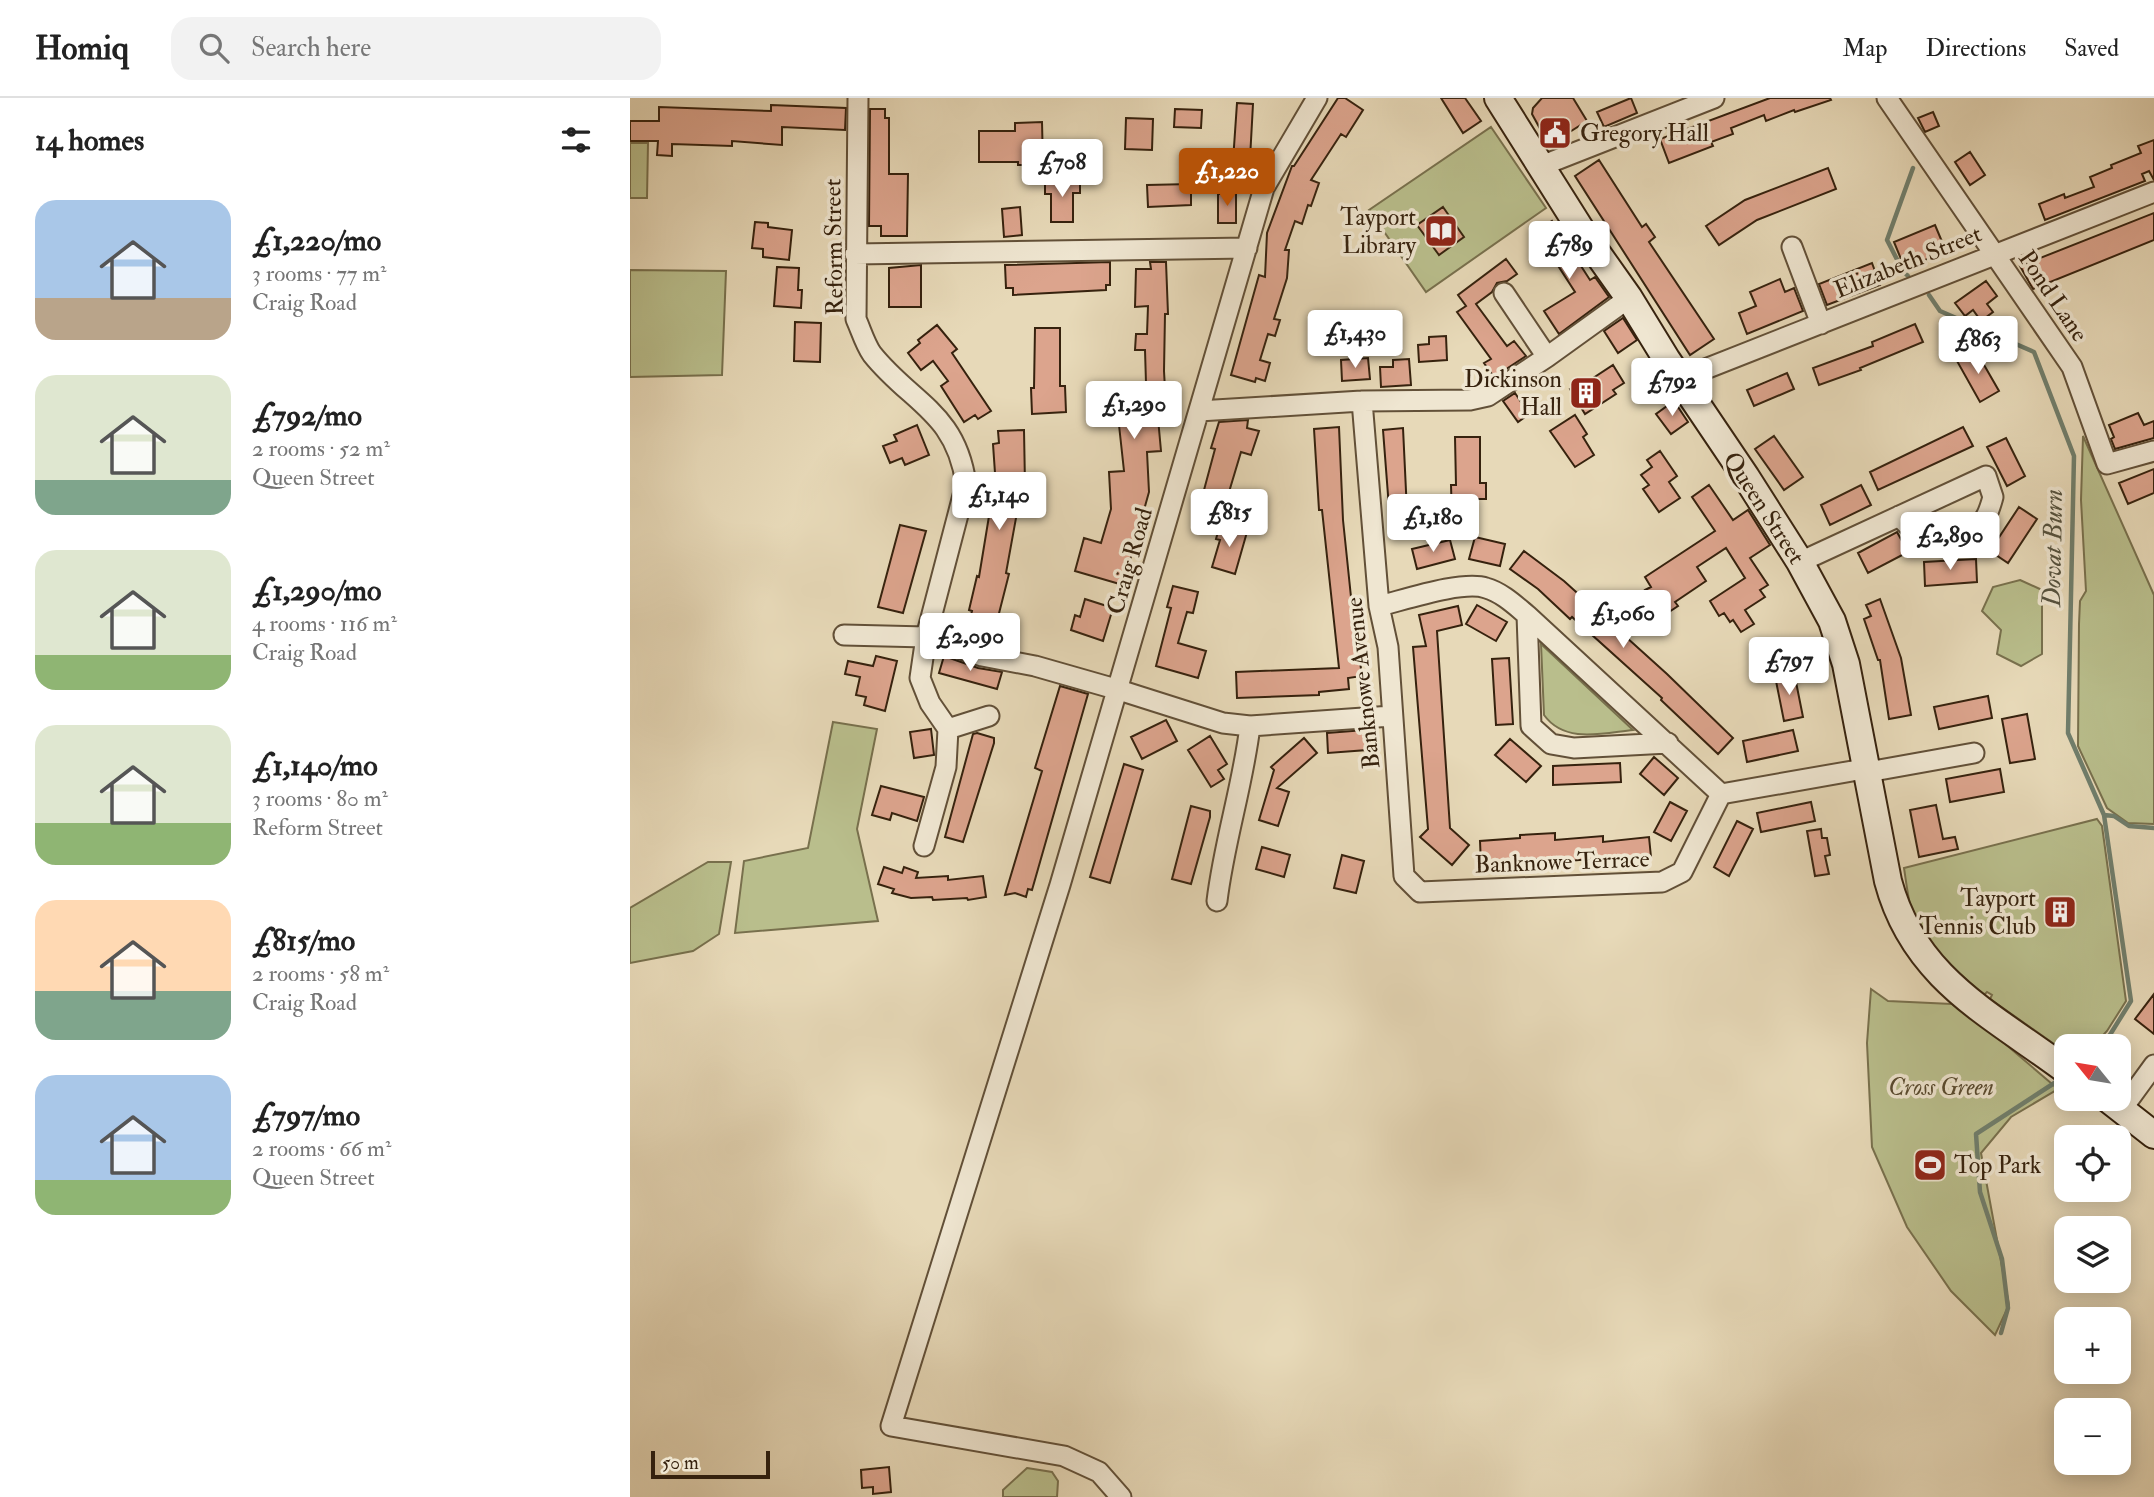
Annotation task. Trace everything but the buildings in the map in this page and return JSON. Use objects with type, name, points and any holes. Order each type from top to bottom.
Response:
[{"type":"main road","name":"Queen Street","points":[[1508,102],[1541,166],[1800,562],[1832,621],[1846,664],[1894,905],[1906,931],[1923,956],[1961,993],[2054,1061]]},
{"type":"main road","points":[[2124,1111],[2154,1135]]},
{"type":"street","name":"Reform Street","points":[[858,98],[856,319],[871,352],[935,414],[953,440],[963,464],[965,484],[926,637],[920,678],[930,703],[948,729]]},
{"type":"street","name":"Craig Road","points":[[1121,1497],[1099,1472],[1063,1456],[891,1426],[1119,690],[1264,188],[1317,98]]},
{"type":"street","points":[[1541,166],[1714,98]]},
{"type":"street","name":"Pond Lane","points":[[1887,98],[2071,367],[2107,464],[2154,451]]},
{"type":"street","name":"Elizabeth Street","points":[[1680,379],[2154,192]]},
{"type":"street","points":[[1792,247],[1821,324]]},
{"type":"street","points":[[855,254],[1247,248]]},
{"type":"street","points":[[1504,293],[1547,357]]},
{"type":"street","points":[[1199,411],[1362,401],[1469,400],[1488,396],[1629,298]]},
{"type":"street","name":"Banknowe Avenue","points":[[1362,401],[1379,606],[1388,648],[1404,876]]},
{"type":"street","points":[[1800,562],[1899,516],[1986,476],[1993,497],[1985,519],[1973,530],[1958,538],[1940,542],[1923,537],[1910,529],[1899,516]]},
{"type":"street","points":[[1379,606],[1453,588],[1485,587],[1503,596],[1668,743],[1721,794],[1879,770],[1974,752]]},
{"type":"street","points":[[1527,615],[1531,726],[1551,744],[1574,748],[1668,743]]},
{"type":"street","points":[[844,635],[926,637],[982,656],[1035,666],[1119,690],[1223,723],[1250,726],[1392,716]]},
{"type":"street","points":[[924,846],[946,767],[948,729],[989,716]]},
{"type":"street","points":[[1217,901],[1221,868],[1247,754],[1250,726]]},
{"type":"street","name":"Banknowe Terrace","points":[[1404,876],[1420,892],[1662,882],[1682,872],[1721,794]]},
{"type":"street","points":[[2132,1087],[2154,1065]]},
{"type":"green space","points":[[1491,127],[1546,208],[1426,292],[1369,210]]},
{"type":"green space","points":[[630,143],[648,143],[647,198],[630,198]]},
{"type":"green space","points":[[630,270],[726,271],[722,375],[630,377]]},
{"type":"green space","points":[[2083,436],[2154,595],[2154,824],[2128,823],[2107,808],[2078,746],[2080,601],[2086,591],[2081,500]]},
{"type":"green space","points":[[2020,580],[2042,590],[2042,654],[2021,666],[1997,654],[2001,630],[1982,611],[1993,587]]},
{"type":"green space","points":[[1541,644],[1633,730],[1585,734],[1563,730],[1553,724],[1544,715]]},
{"type":"green space","points":[[833,722],[877,729],[857,829],[878,921],[735,933],[744,861],[808,848]]},
{"type":"green space","name":"Cross Green","points":[[2097,819],[2102,826],[2126,1001],[2107,1031],[2104,1034],[2054,1034],[2054,1044],[1990,999],[1992,995],[1987,992],[1984,995],[1948,963],[1918,927],[1904,868]]},
{"type":"green space","points":[[708,862],[731,862],[719,934],[693,951],[630,963],[630,908]]},
{"type":"green space","name":"Cross Green","points":[[1871,989],[1888,1001],[1952,1004],[1997,1037],[2054,1086],[2054,1091],[2011,1117],[1981,1153],[2009,1305],[1995,1335],[1951,1291],[1907,1227],[1872,1147],[1867,1043]]},
{"type":"green space","points":[[1027,1468],[1052,1472],[1058,1481],[1057,1497],[1003,1497],[1003,1490]]},
{"type":"waterway","name":"Dovat Burn","points":[[1908,276],[1887,240],[1913,168]]},
{"type":"waterway","name":"Dovat Burn","points":[[1929,295],[1940,311],[2034,352],[2074,456],[2068,733],[2104,815],[2131,1001],[2110,1034]]},
{"type":"waterway","name":"Dovat Burn","points":[[2104,815],[2114,816],[2129,826],[2154,828]]},
{"type":"waterway","points":[[2001,1333],[2008,1308],[2002,1259],[1980,1192],[1976,1134],[2054,1083]]},
{"type":"place","name":"Gregory Hall","points":[[1555,133]]},
{"type":"place","name":"Tayport Library","points":[[1441,231]]},
{"type":"place","name":"Dickinson Hall","points":[[1586,393]]},
{"type":"place","name":"Tayport Tennis Club","points":[[2060,912]]},
{"type":"place","name":"Top Park","points":[[1930,1165]]}]
